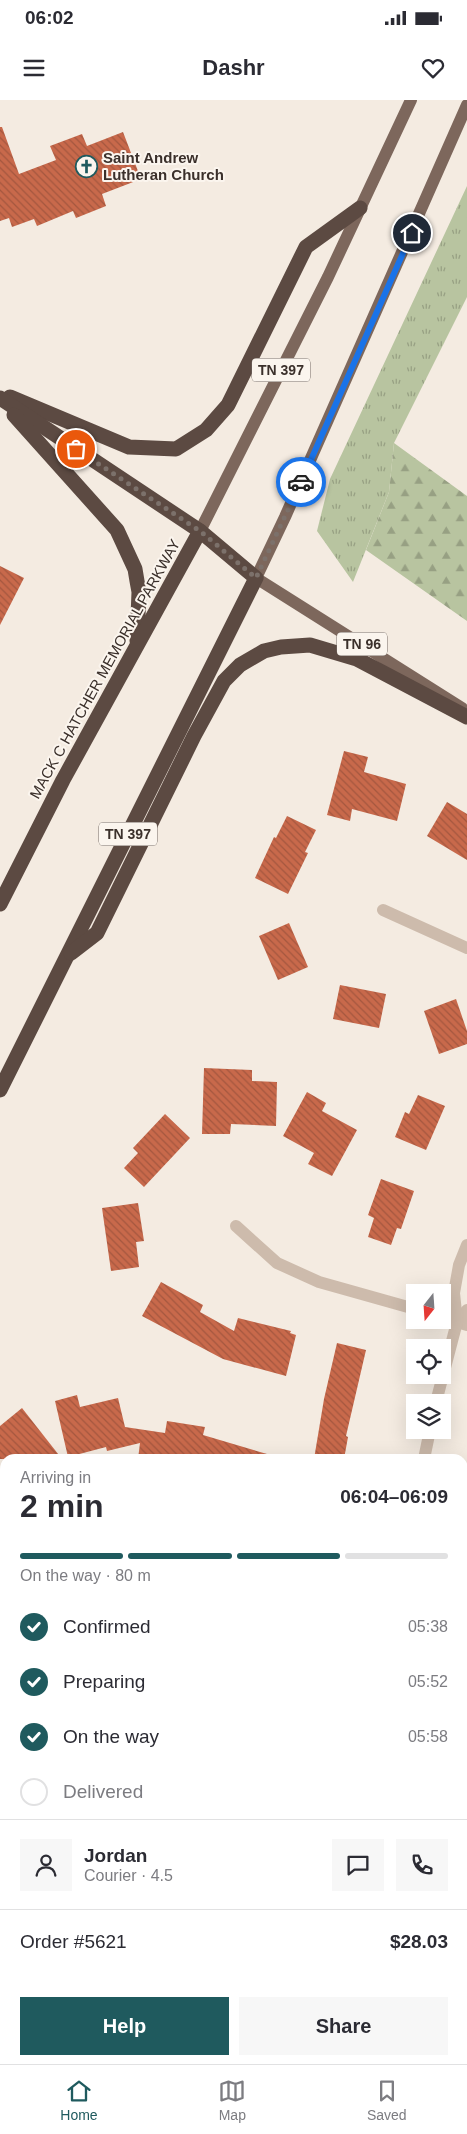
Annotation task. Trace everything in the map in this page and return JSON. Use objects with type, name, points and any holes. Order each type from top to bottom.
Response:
[{"type":"highway","points":[[0,392],[129,447],[176,449],[206,430],[228,405],[306,247],[360,208]]},
{"type":"highway","points":[[0,399],[117,530],[135,569],[137,580],[139,592],[137,643]]},
{"type":"highway","name":"TN 96","points":[[0,399],[200,531],[256,578]]},
{"type":"highway","name":"MACK C HATCHER MEMORIAL PARKWAY","points":[[0,904],[63,780],[200,531]]},
{"type":"highway","name":"TN 397","points":[[0,1090],[256,578]]},
{"type":"highway","points":[[67,955],[97,933],[194,736],[224,681],[240,665],[256,655],[281,647],[310,645],[357,660],[467,717]]},
{"type":"main road","name":"MACK C HATCHER MEMORIAL PARKWAY","points":[[200,531],[328,277],[411,100]]},
{"type":"main road","name":"TN 397","points":[[256,578],[289,508],[467,105]]},
{"type":"main road","name":"TN 96","points":[[256,578],[467,710]]},
{"type":"street","points":[[383,910],[467,948]]},
{"type":"street","points":[[236,1226],[277,1263],[319,1282],[406,1306]]},
{"type":"street","points":[[462,1323],[454,1293],[463,1266],[467,1245]]},
{"type":"street","points":[[439,1394],[467,1310]]},
{"type":"street","points":[[425,1454],[428,1439]]},
{"type":"green space","points":[[467,186],[467,297],[394,443],[389,492],[353,582],[317,531],[330,479]]},
{"type":"green space","points":[[394,443],[467,496],[467,621],[366,550],[389,492]]},
{"type":"building","name":"Saint Andrew Lutheran Church","points":[[0,127],[2,127],[19,174],[56,160],[50,146],[82,134],[87,146],[123,132],[141,179],[102,194],[106,206],[76,218],[73,211],[37,226],[34,219],[12,227],[9,218],[0,221]]},
{"type":"building","points":[[0,566],[24,578],[0,625]]},
{"type":"building","points":[[344,751],[368,757],[364,772],[406,784],[397,821],[352,809],[350,821],[327,815]]},
{"type":"building","points":[[447,802],[467,814],[467,860],[427,836]]},
{"type":"building","points":[[287,816],[316,830],[305,852],[308,853],[288,894],[255,878],[274,837],[276,838]]},
{"type":"building","points":[[289,923],[308,967],[278,980],[259,936]]},
{"type":"building","points":[[340,985],[386,994],[379,1028],[333,1019]]},
{"type":"building","points":[[456,999],[467,1031],[467,1044],[439,1054],[424,1011]]},
{"type":"building","points":[[204,1068],[252,1070],[252,1081],[277,1082],[276,1126],[231,1124],[230,1134],[202,1134]]},
{"type":"building","points":[[307,1092],[326,1103],[322,1111],[357,1130],[332,1176],[308,1164],[314,1153],[283,1136]]},
{"type":"building","points":[[418,1095],[445,1106],[426,1150],[395,1137],[405,1112],[409,1114]]},
{"type":"building","points":[[165,1114],[190,1138],[144,1187],[124,1168],[138,1153],[133,1148]]},
{"type":"building","points":[[381,1179],[414,1191],[401,1229],[397,1228],[391,1245],[368,1237],[374,1218],[368,1215]]},
{"type":"building","points":[[138,1203],[144,1241],[136,1242],[139,1267],[111,1271],[102,1208]]},
{"type":"building","points":[[161,1282],[203,1305],[200,1312],[234,1331],[238,1318],[291,1331],[290,1333],[296,1335],[286,1376],[223,1359],[142,1316]]},
{"type":"building","points":[[337,1343],[366,1350],[346,1436],[348,1437],[345,1454],[315,1454],[324,1399]]},
{"type":"building","points":[[77,1395],[80,1407],[118,1398],[125,1427],[165,1433],[167,1421],[205,1427],[203,1435],[267,1454],[139,1454],[140,1443],[107,1451],[106,1447],[79,1454],[67,1454],[55,1401]]},
{"type":"building","points":[[22,1408],[58,1454],[0,1454],[0,1426]]},
{"type":"way so far","points":[[76,449],[200,531],[256,578],[301,482]]},
{"type":"place","name":"Saint Andrew Lutheran Church","points":[[87,167]]},
{"type":"route","points":[[301,482],[412,233]]}]
